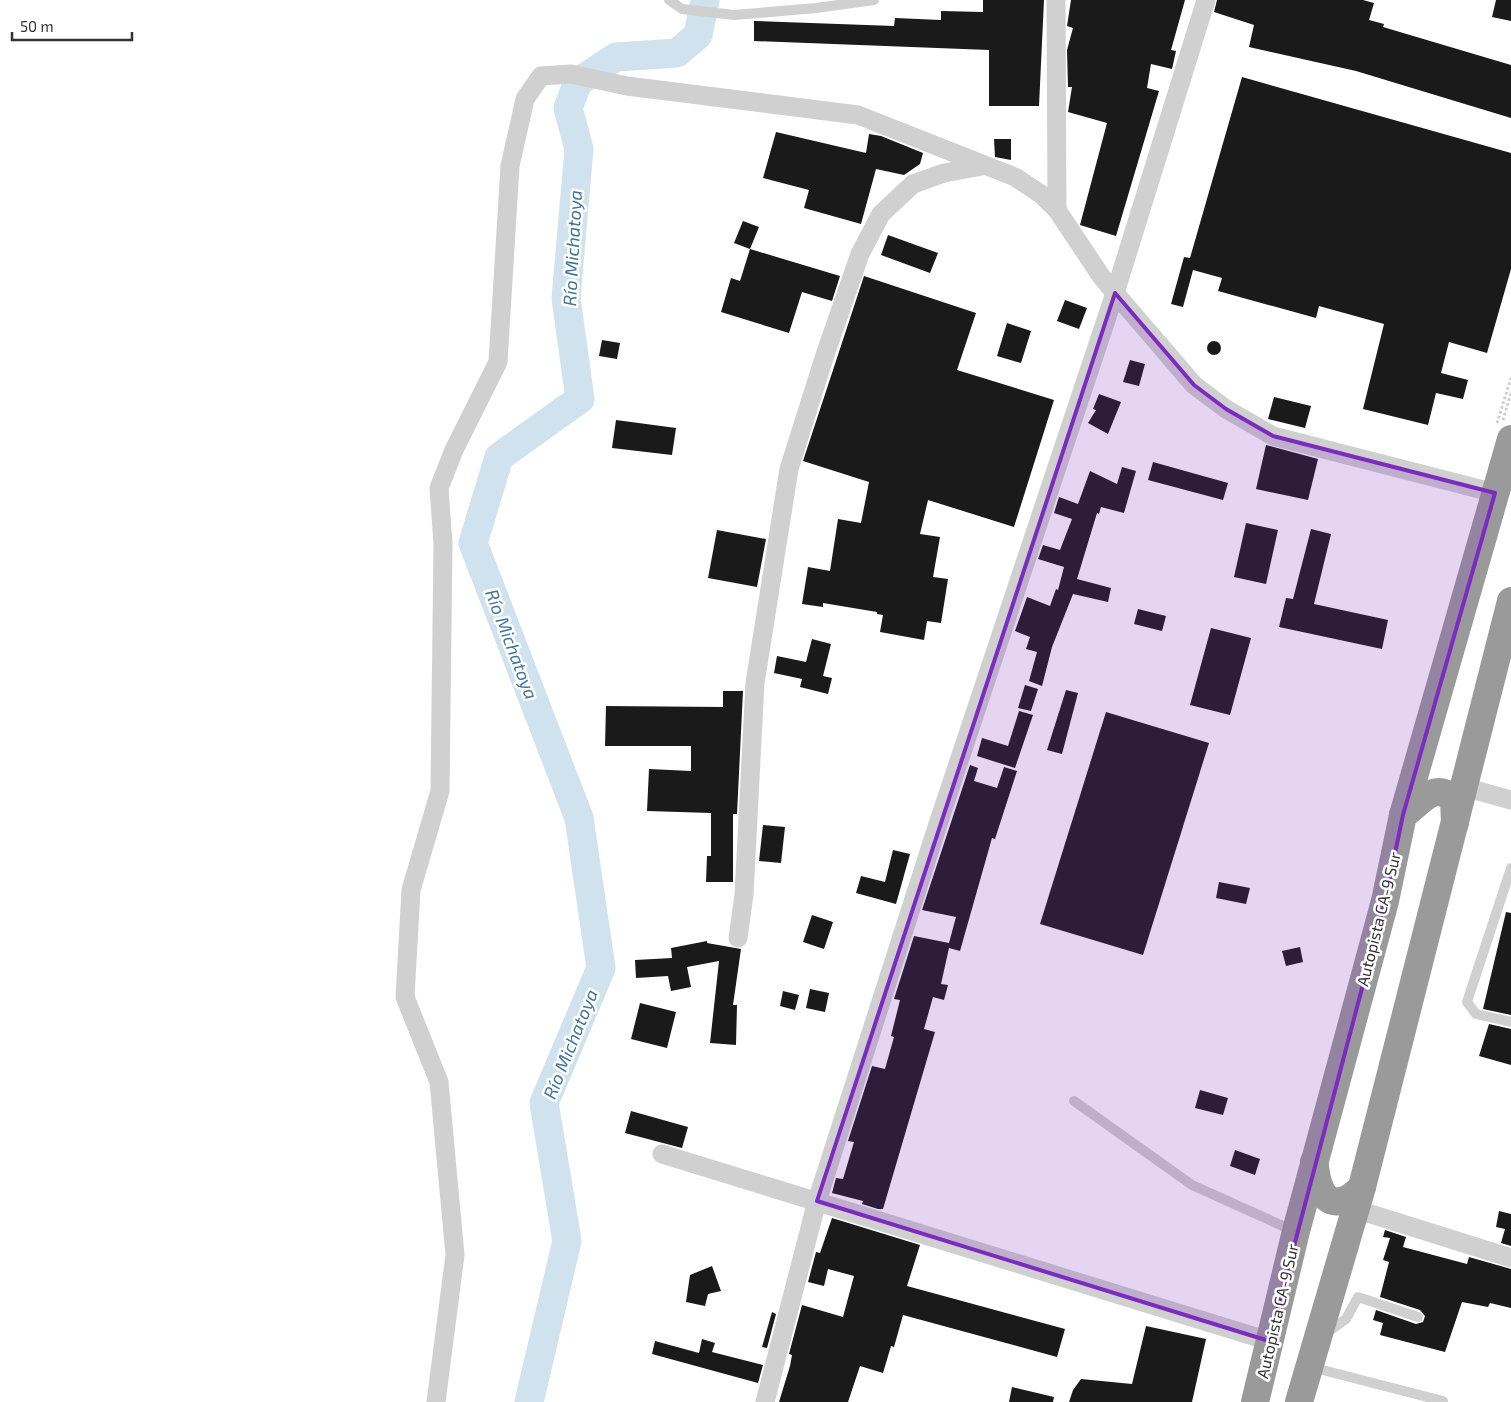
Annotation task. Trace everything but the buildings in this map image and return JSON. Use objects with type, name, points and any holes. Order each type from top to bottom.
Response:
[{"type":"highway","name":"Autopista CA-9 Sur","points":[[1255,1402],[1296,1231],[1385,901],[1403,815],[1503,496],[1503,431]]},
{"type":"highway","points":[[1299,1402],[1359,1198],[1511,601]]},
{"type":"highway","points":[[1403,815],[1415,808],[1428,794],[1442,792],[1454,799],[1455,825]]},
{"type":"highway","points":[[1314,1162],[1319,1186],[1330,1199],[1337,1202],[1359,1198]]},
{"type":"street","points":[[1056,0],[1057,210]]},
{"type":"street","points":[[765,1402],[817,1201],[939,820],[1115,293],[1206,0]]},
{"type":"street","points":[[436,1402],[455,1255],[439,1082],[405,997],[410,890],[440,791],[443,544],[439,488],[454,450],[498,362],[510,166],[525,99],[541,76],[571,74],[627,86],[858,115],[982,166],[1015,177],[1042,195],[1057,210],[1100,276],[1194,385],[1226,409],[1273,436],[1503,496]]},
{"type":"street","points":[[738,938],[746,875],[755,683],[789,469],[822,364],[860,254],[881,214],[913,184],[944,172],[982,166]]},
{"type":"street","points":[[1464,787],[1511,800]]},
{"type":"street","points":[[662,1154],[1269,1341]]},
{"type":"street","points":[[1359,1198],[1511,1258]]},
{"type":"lane","points":[[669,0],[682,9],[734,15],[816,8],[874,0]]},
{"type":"lane","points":[[1511,868],[1468,1002],[1476,1014],[1511,1022]]},
{"type":"lane","points":[[1074,1101],[1192,1185],[1296,1231]]},
{"type":"lane","points":[[1318,1339],[1346,1319],[1358,1297],[1418,1317]]},
{"type":"lane","points":[[1310,1366],[1442,1400]]},
{"type":"path","points":[[1503,431],[1511,378]]},
{"type":"path","points":[[1503,431],[1511,393]]},
{"type":"highlighted area","points":[[1115,293],[1194,385],[1226,409],[1273,436],[1495,493],[1403,815],[1385,901],[1269,1341],[817,1201]]},
{"type":"waterway","name":"Río Michatoya","points":[[529,1402],[567,1241],[544,1103],[601,968],[579,818],[473,543],[499,457],[580,399],[566,298],[579,149],[568,108],[578,82],[616,57],[677,53],[698,35],[705,0]]}]
